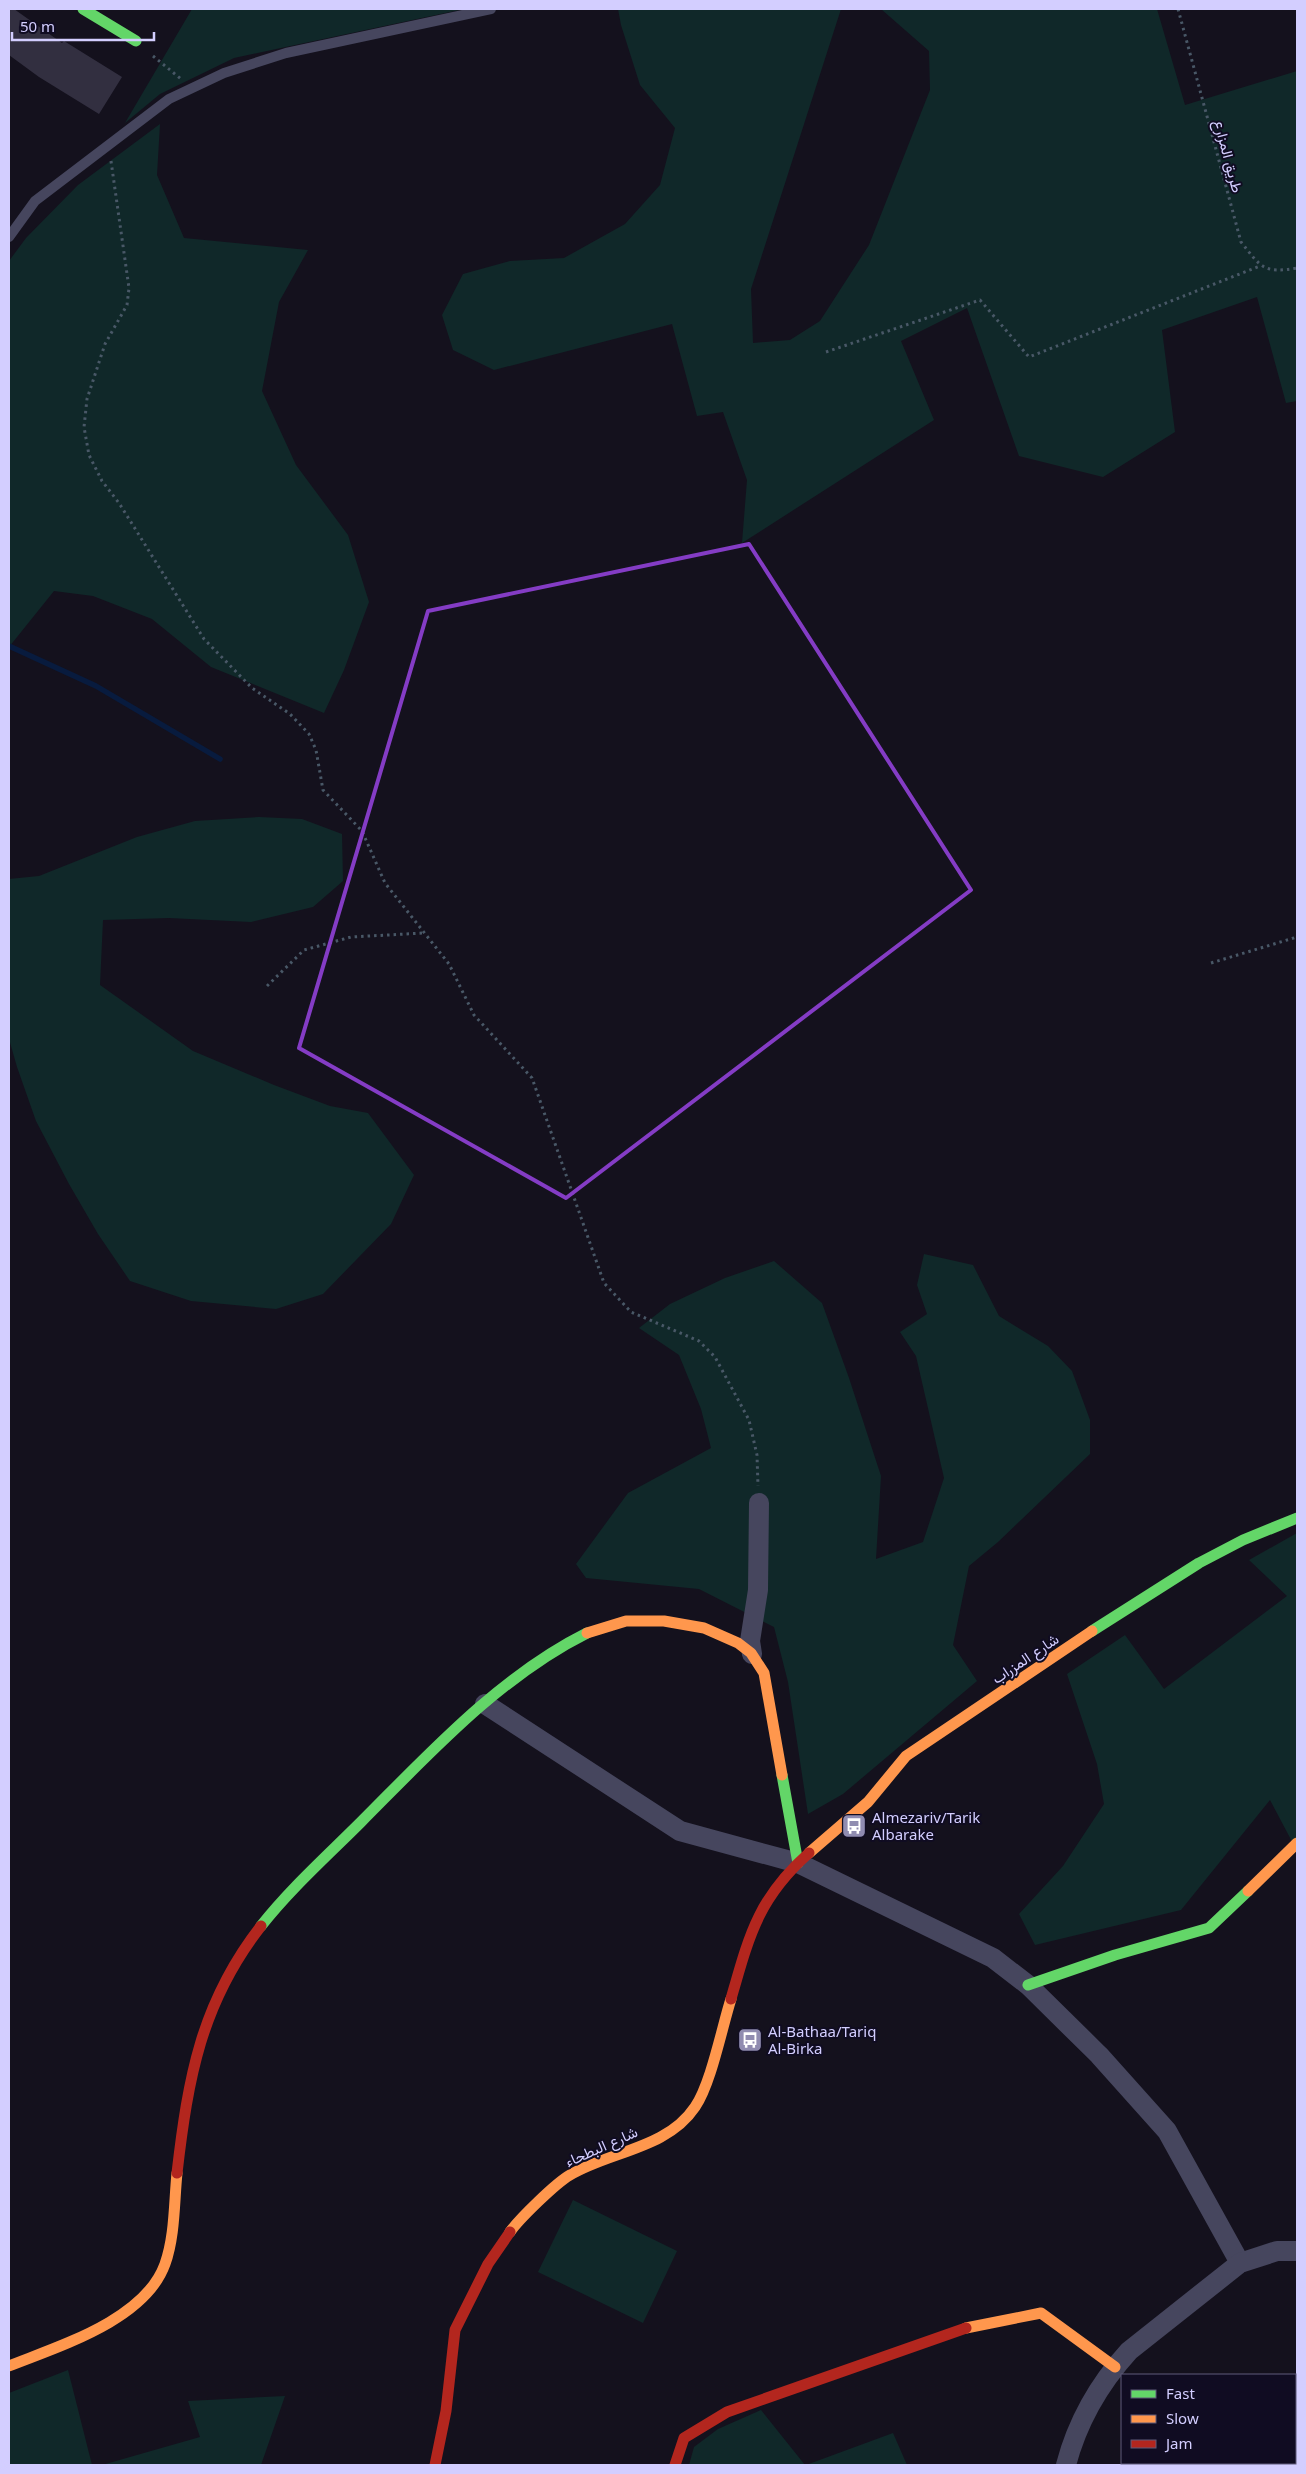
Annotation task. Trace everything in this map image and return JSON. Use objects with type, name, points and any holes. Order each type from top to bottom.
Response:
[{"type":"street","points":[[83,9],[136,41]]},
{"type":"street","points":[[759,1503],[758,1590],[750,1641],[752,1654],[764,1674],[798,1864]]},
{"type":"street","name":"شارع المزراب","points":[[798,1864],[868,1802],[906,1756],[1093,1630],[1198,1563],[1243,1540],[1297,1518]]},
{"type":"street","points":[[9,2366],[75,2339],[132,2308],[157,2281],[168,2258],[183,2125],[196,2054],[205,2025],[240,1956],[289,1893],[440,1742],[511,1682],[566,1645],[609,1624],[624,1621],[662,1620],[723,1634],[752,1654]]},
{"type":"street","points":[[485,1704],[680,1832],[798,1864],[993,1958],[1028,1985],[1099,2055],[1168,2132],[1240,2263]]},
{"type":"street","points":[[1028,1985],[1116,1955],[1208,1928],[1297,1843]]},
{"type":"street","name":"شارع البطحاء","points":[[435,2465],[446,2411],[455,2330],[488,2264],[517,2222],[569,2175],[670,2133],[695,2108],[706,2082],[751,1930],[776,1886],[798,1864]]},
{"type":"street","points":[[1066,2465],[1073,2440],[1089,2406],[1115,2367],[1137,2345],[1240,2263],[1277,2251],[1297,2251]]},
{"type":"street","points":[[675,2465],[684,2438],[726,2412],[970,2326],[1040,2313],[1115,2367]]},
{"type":"street","points":[[1264,2465],[1280,2464]]},
{"type":"lane","points":[[9,237],[35,201],[169,99],[224,73],[286,53],[492,9]]},
{"type":"path","name":"طريق المزارع","points":[[1178,9],[1240,242],[1260,266]]},
{"type":"path","points":[[136,41],[193,88]]},
{"type":"path","points":[[108,146],[129,288],[127,304],[106,344],[87,399],[84,427],[89,455],[102,481],[120,503],[204,639],[252,688],[290,714],[309,734],[316,750],[323,790],[362,831],[385,883],[449,964],[474,1015],[532,1078],[604,1283],[631,1312],[699,1341],[715,1357],[749,1420],[757,1455],[759,1503]]},
{"type":"path","points":[[826,352],[980,300],[1029,357],[1260,266],[1281,271],[1297,268]]},
{"type":"path","points":[[267,986],[304,950],[351,937],[424,933]]},
{"type":"path","points":[[1211,963],[1297,937]]},
{"type":"highlighted area","points":[[749,544],[971,890],[566,1198],[299,1048],[428,611]]},
{"type":"green space","points":[[192,9],[464,9],[234,58],[160,94],[125,123]]},
{"type":"green space","points":[[618,9],[841,9],[751,289],[753,343],[790,340],[820,321],[869,245],[930,90],[929,51],[881,9],[1157,9],[1185,105],[1297,71],[1297,401],[1286,403],[1257,297],[1162,330],[1175,432],[1103,477],[1019,456],[967,308],[901,341],[934,420],[742,543],[747,480],[723,412],[697,416],[672,324],[494,370],[453,350],[442,315],[463,274],[510,261],[564,258],[625,224],[660,185],[675,128],[640,85],[621,25]]},
{"type":"green space","points":[[160,124],[157,175],[184,238],[308,250],[279,302],[262,391],[296,465],[348,535],[369,602],[344,670],[324,713],[211,667],[152,619],[93,596],[54,591],[9,647],[9,261],[26,238],[78,185]]},
{"type":"green space","points":[[259,817],[302,819],[342,834],[343,881],[313,907],[251,922],[169,918],[103,920],[100,985],[193,1051],[330,1106],[368,1113],[414,1175],[391,1224],[323,1294],[276,1309],[191,1301],[130,1281],[98,1234],[36,1121],[9,1039],[9,879],[39,876],[137,837],[195,821]]},
{"type":"green space","points":[[924,1254],[973,1265],[999,1316],[1048,1346],[1072,1371],[1090,1420],[1090,1454],[998,1542],[969,1566],[953,1645],[977,1681],[843,1794],[808,1814],[788,1682],[774,1627],[699,1589],[586,1578],[576,1564],[628,1493],[711,1448],[701,1409],[679,1355],[639,1328],[670,1304],[725,1278],[774,1261],[822,1303],[849,1378],[881,1476],[876,1559],[923,1542],[944,1478],[916,1356],[900,1332],[927,1314],[917,1285]]},
{"type":"green space","points":[[1297,1533],[1297,1851],[1270,1800],[1181,1910],[1035,1945],[1019,1914],[1063,1866],[1104,1804],[1097,1764],[1067,1674],[1125,1635],[1164,1689],[1287,1596],[1249,1560]]},
{"type":"green space","points":[[573,2200],[677,2251],[643,2323],[538,2272]]},
{"type":"green space","points":[[68,2370],[92,2465],[9,2465],[9,2393]]},
{"type":"green space","points":[[285,2396],[261,2465],[102,2465],[200,2437],[188,2401]]},
{"type":"green space","points":[[761,2410],[805,2465],[689,2465],[694,2447],[718,2429]]},
{"type":"green space","points":[[893,2433],[907,2465],[806,2465]]},
{"type":"building","points":[[9,9],[14,9],[62,43],[64,41],[122,77],[99,114],[39,77],[9,55]]},
{"type":"waterway","points":[[9,646],[96,686],[220,759]]},
{"type":"traffic: fast","points":[[83,9],[136,41]]},
{"type":"traffic: fast","points":[[1092,1631],[1199,1563],[1243,1540],[1297,1518]]},
{"type":"traffic: fast","points":[[261,1926],[284,1898],[466,1718],[524,1672],[555,1651],[587,1633]]},
{"type":"traffic: fast","points":[[782,1775],[798,1863]]},
{"type":"traffic: fast","points":[[1028,1985],[1115,1955],[1209,1928],[1248,1891]]},
{"type":"traffic: slow","points":[[587,1633],[626,1621],[664,1621],[704,1628],[738,1643],[751,1653],[764,1673],[782,1775]]},
{"type":"traffic: slow","points":[[809,1853],[868,1802],[906,1756],[1092,1631]]},
{"type":"traffic: slow","points":[[1248,1891],[1297,1843]]},
{"type":"traffic: slow","points":[[510,2232],[538,2202],[570,2175],[602,2160],[654,2141],[683,2121],[701,2097],[716,2055],[731,1999]]},
{"type":"traffic: slow","points":[[9,2366],[75,2340],[120,2316],[139,2301],[155,2284],[165,2264],[171,2242],[177,2173]]},
{"type":"traffic: slow","points":[[966,2328],[1041,2313],[1115,2367]]},
{"type":"traffic: jam","points":[[731,1999],[750,1937],[767,1902],[778,1886],[809,1853]]},
{"type":"traffic: jam","points":[[177,2173],[186,2105],[201,2043],[211,2013],[224,1984],[261,1926]]},
{"type":"traffic: jam","points":[[435,2465],[446,2411],[455,2330],[488,2264],[510,2232]]},
{"type":"traffic: jam","points":[[675,2465],[684,2438],[727,2412],[966,2328]]},
{"type":"place","name":"Almezariv/Tarik Albarake","points":[[854,1826]]},
{"type":"place","name":"Al-Bathaa/Tariq Al-Birka","points":[[750,2040]]}]
